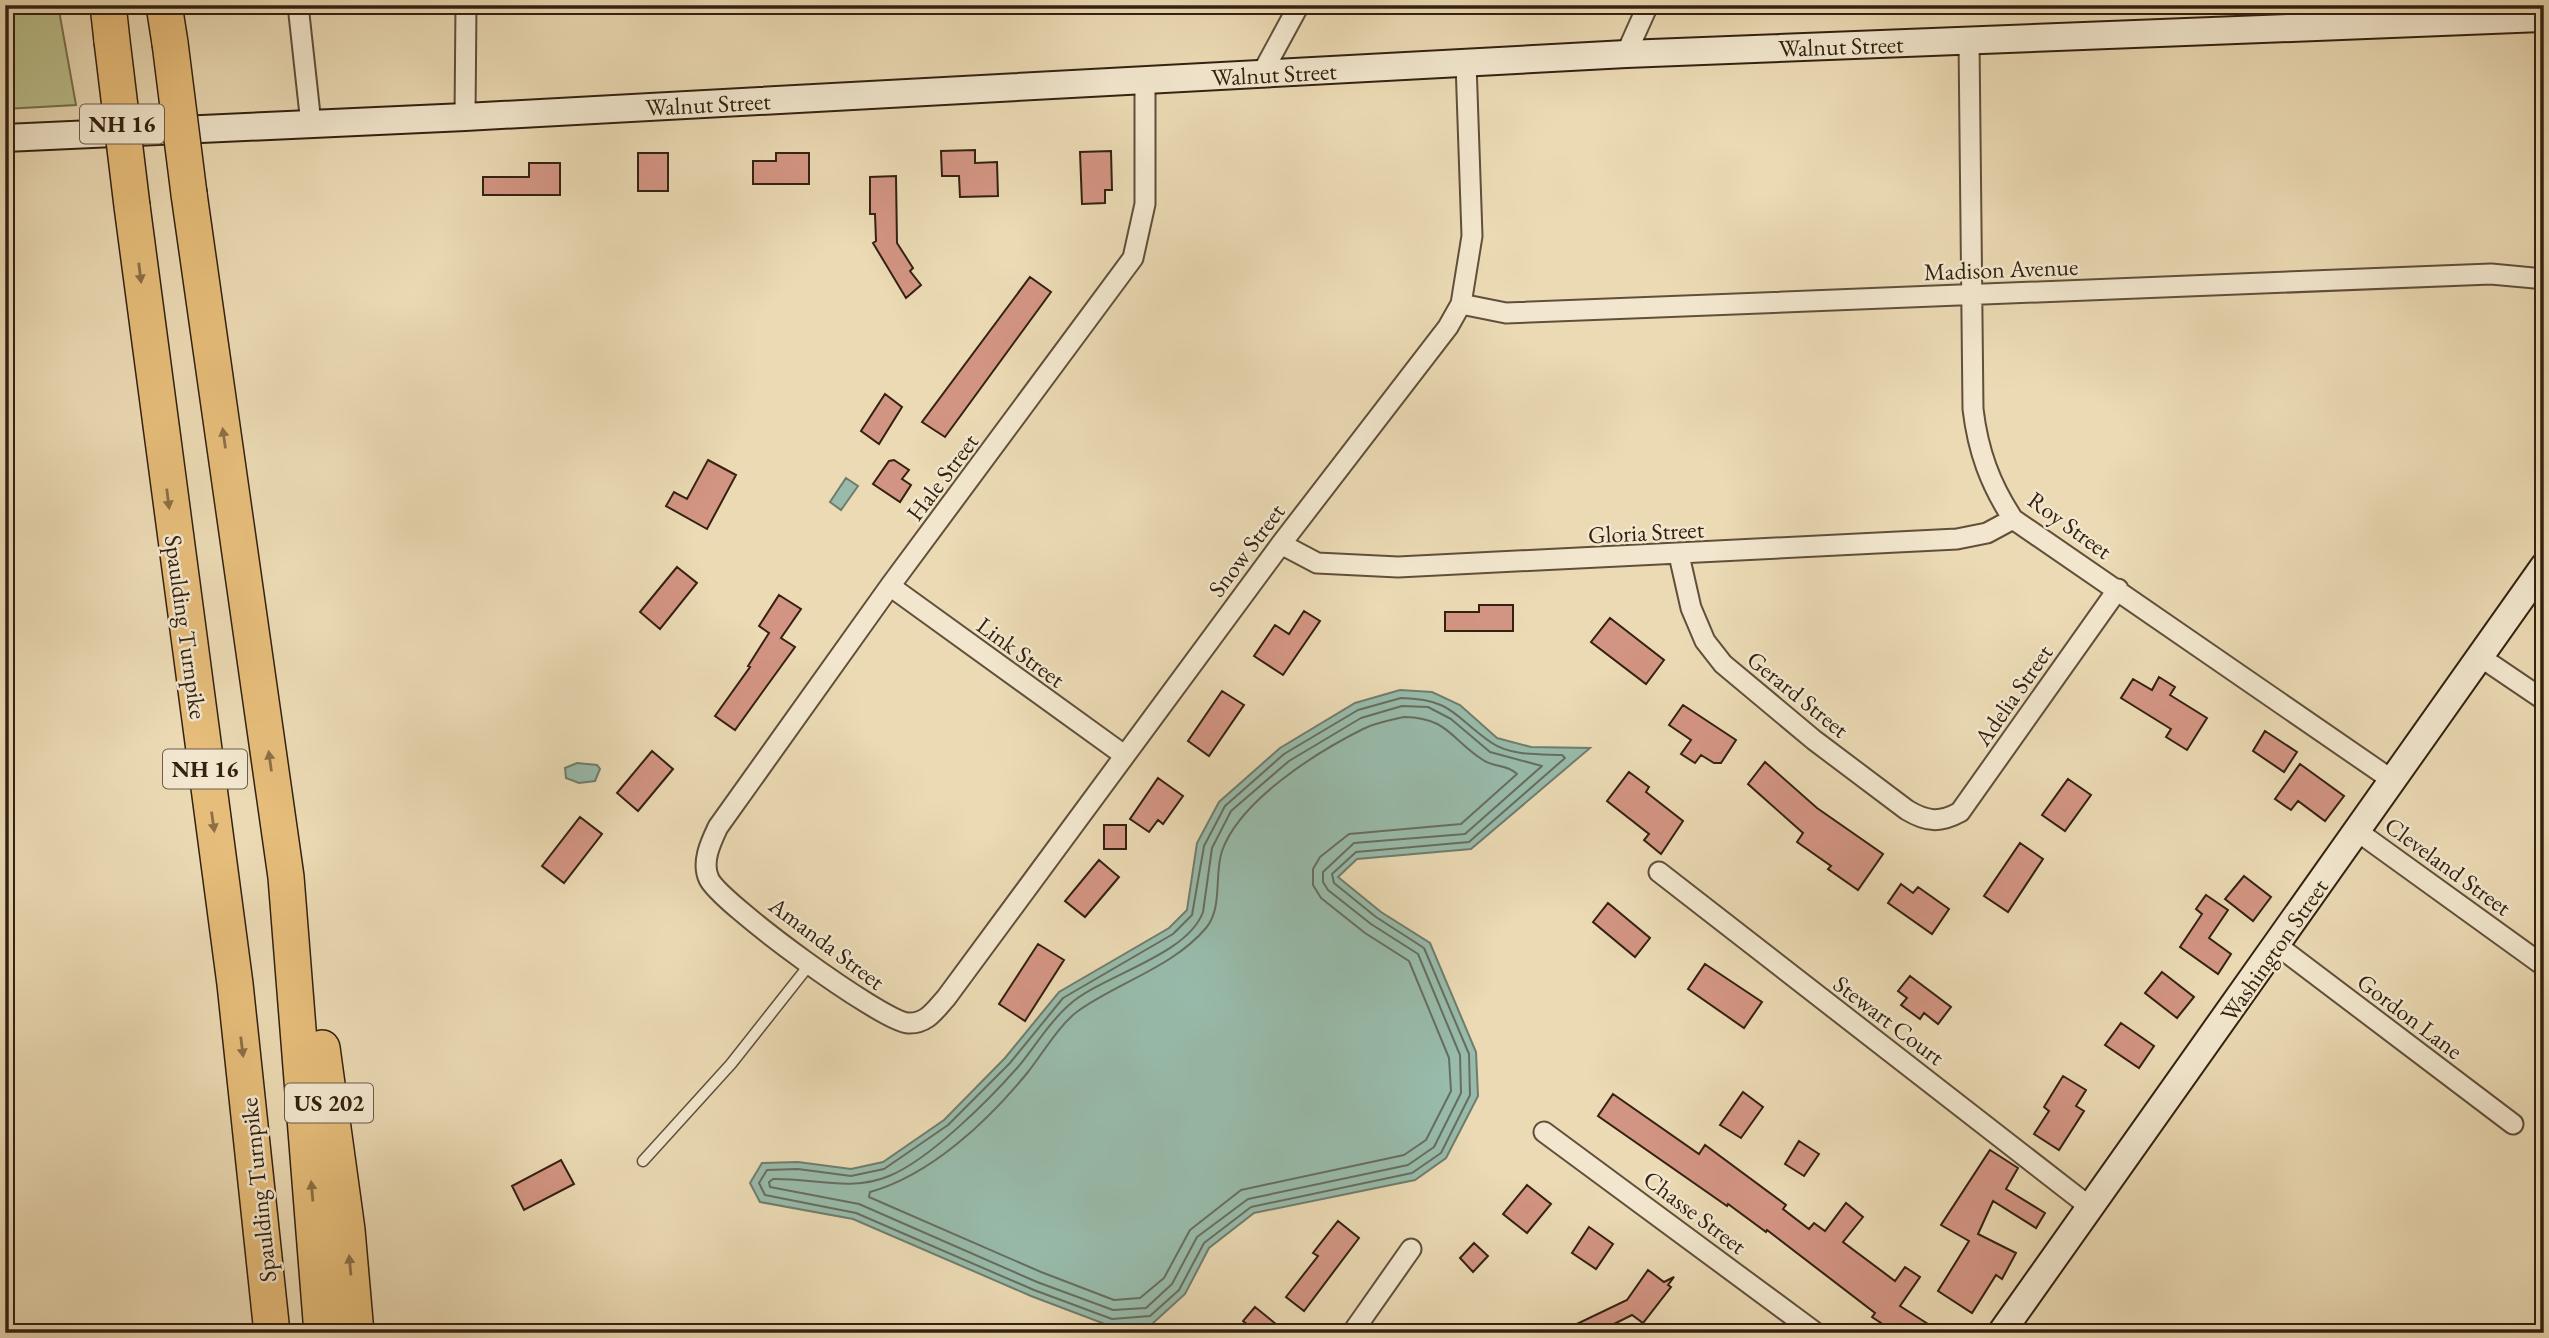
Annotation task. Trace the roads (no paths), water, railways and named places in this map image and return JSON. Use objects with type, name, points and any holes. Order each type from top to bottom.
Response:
[{"type":"highway","name":"Spaulding Turnpike","points":[[108,5],[235,984],[272,1333]]},
{"type":"highway","name":"NH 16","points":[[164,5],[286,877],[322,1333]]},
{"type":"highway","name":"US 202","points":[[286,877],[310,963],[348,1230],[356,1333]]},
{"type":"main road","name":"Walnut Street","points":[[5,138],[465,117],[1626,54],[2544,18]]},
{"type":"main road","name":"Washington Street","points":[[2001,1333],[2278,946],[2544,566]]},
{"type":"street","points":[[299,5],[311,124]]},
{"type":"street","points":[[465,117],[466,5]]},
{"type":"street","points":[[1261,75],[1299,5]]},
{"type":"street","points":[[1626,54],[1648,5]]},
{"type":"street","name":"Roy Street","points":[[1969,41],[1970,295],[1977,442],[1988,475],[2013,519],[2392,780]]},
{"type":"street","name":"Snow Street","points":[[927,1020],[1282,544],[1448,327],[1461,304],[1472,236],[1466,63]]},
{"type":"street","name":"Hale Street","points":[[708,878],[706,863],[718,827],[890,586],[1133,258],[1145,204],[1146,81]]},
{"type":"street","name":"Madison Avenue","points":[[1461,304],[1506,313],[2491,275],[2544,279]]},
{"type":"street","name":"Gloria Street","points":[[1282,544],[1317,563],[1349,567],[1679,555],[1957,539],[1987,533],[2013,519]]},
{"type":"street","name":"Gerard Street","points":[[1679,555],[1691,608],[1705,642],[1723,664],[1804,732],[1907,810],[1920,818],[1942,822]]},
{"type":"street","name":"Link Street","points":[[890,586],[1124,755]]},
{"type":"street","name":"Adelia Street","points":[[1942,822],[1960,812],[2118,589]]},
{"type":"street","points":[[2480,656],[2544,700]]},
{"type":"street","name":"Cleveland Street","points":[[2357,831],[2544,966]]},
{"type":"street","name":"Stewart Court","points":[[1659,872],[2090,1207]]},
{"type":"street","name":"Amanda Street","points":[[708,878],[722,894],[810,964],[890,1018],[909,1023],[927,1020]]},
{"type":"street","name":"Gordon Lane","points":[[2278,946],[2513,1124]]},
{"type":"street","name":"Chasse Street","points":[[1544,1132],[1816,1333]]},
{"type":"street","points":[[1352,1333],[1411,1249]]},
{"type":"lane","points":[[643,1161],[732,1063],[810,964]]},
{"type":"water","points":[[846,478],[858,486],[841,510],[830,502]]},
{"type":"water","points":[[1400,690],[1432,692],[1460,705],[1497,738],[1531,747],[1590,748],[1471,849],[1357,859],[1338,877],[1381,912],[1430,943],[1476,1052],[1478,1096],[1446,1158],[1415,1180],[1254,1213],[1209,1248],[1185,1294],[1152,1324],[1110,1326],[1031,1296],[853,1219],[760,1202],[750,1183],[762,1163],[798,1162],[851,1169],[883,1162],[944,1120],[1005,1058],[1059,992],[1169,928],[1187,910],[1197,843],[1219,802],[1280,748],[1355,703]]},
{"type":"water","points":[[577,763],[597,765],[600,769],[595,781],[579,783],[566,778],[565,768]]}]
